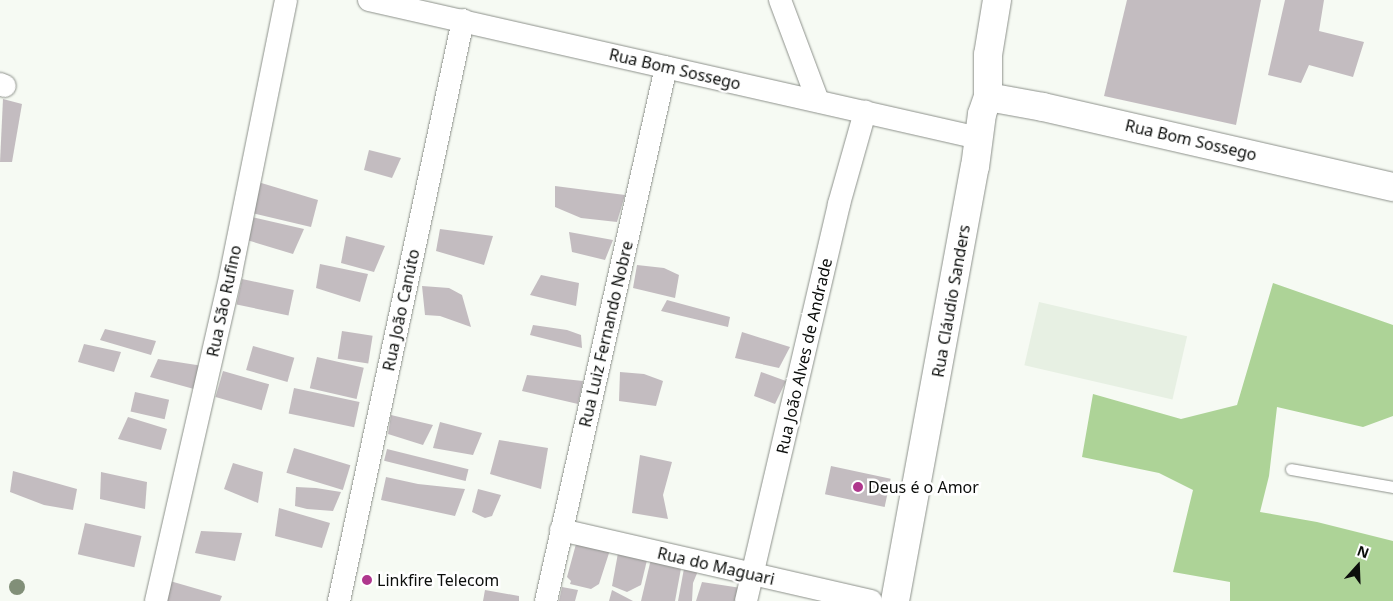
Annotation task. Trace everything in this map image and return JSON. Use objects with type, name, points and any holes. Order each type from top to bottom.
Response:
[{"type":"main road","name":"Rua Cláudio Sanders","points":[[895,601],[980,138],[982,114],[988,97],[988,54],[997,0]]},
{"type":"main road","name":"Rua Bom Sossego","points":[[988,97],[1043,107],[1393,186]]},
{"type":"street","name":"Rua São Rufino","points":[[156,601],[231,273],[286,0]]},
{"type":"street","points":[[780,0],[818,102]]},
{"type":"street","name":"Rua Bom Sossego","points":[[381,1],[980,138]]},
{"type":"street","name":"Rua João Canúto","points":[[339,601],[463,20]]},
{"type":"street","name":"Rua Luiz Fernando Nobre","points":[[546,601],[666,67]]},
{"type":"street","name":"Rua João Alves de Andrade","points":[[746,601],[838,204],[865,112]]},
{"type":"street","name":"Rua do Maguari","points":[[561,530],[871,601]]},
{"type":"lane","points":[[1291,468],[1393,487]]},
{"type":"shaded area","points":[[1039,302],[1187,336],[1172,400],[1024,365]]},
{"type":"green space","points":[[1273,283],[1393,325],[1393,416],[1363,427],[1277,407],[1269,476],[1260,512],[1317,522],[1393,541],[1393,601],[1230,601],[1230,582],[1173,572],[1193,490],[1159,473],[1082,457],[1093,394],[1181,419],[1237,405]]},
{"type":"building","points":[[1127,0],[1261,0],[1236,125],[1104,96]]},
{"type":"building","points":[[1285,0],[1324,0],[1319,31],[1364,42],[1353,77],[1309,65],[1301,83],[1268,75]]},
{"type":"building","points":[[3,99],[22,104],[12,162],[0,162]]},
{"type":"building","points":[[369,150],[401,158],[392,178],[364,170]]},
{"type":"building","points":[[258,182],[318,200],[311,227],[252,213]]},
{"type":"building","points":[[555,186],[625,195],[617,222],[581,218],[555,207]]},
{"type":"building","points":[[252,217],[304,229],[293,254],[247,240]]},
{"type":"building","points":[[440,229],[493,236],[484,265],[436,251]]},
{"type":"building","points":[[569,232],[613,240],[605,260],[572,252]]},
{"type":"building","points":[[346,236],[385,246],[374,272],[341,263]]},
{"type":"building","points":[[320,264],[368,274],[360,302],[316,288]]},
{"type":"building","points":[[637,265],[664,268],[679,275],[675,298],[633,288]]},
{"type":"building","points":[[541,275],[579,283],[576,306],[530,295]]},
{"type":"building","points":[[242,279],[294,290],[288,315],[237,304]]},
{"type":"building","points":[[422,286],[449,288],[462,295],[471,327],[440,316],[425,315]]},
{"type":"building","points":[[667,300],[730,317],[728,327],[661,311]]},
{"type":"building","points":[[533,325],[567,330],[581,335],[582,348],[530,335]]},
{"type":"building","points":[[105,329],[156,341],[151,355],[100,340]]},
{"type":"building","points":[[342,331],[373,336],[368,364],[338,359]]},
{"type":"building","points":[[742,332],[790,347],[779,368],[735,358]]},
{"type":"building","points":[[84,344],[121,352],[114,372],[78,362]]},
{"type":"building","points":[[253,346],[294,358],[287,382],[246,370]]},
{"type":"building","points":[[317,357],[364,368],[357,399],[310,388]]},
{"type":"building","points":[[158,359],[203,366],[194,389],[150,377]]},
{"type":"building","points":[[223,371],[269,384],[262,410],[216,397]]},
{"type":"building","points":[[620,372],[644,374],[663,381],[656,406],[619,401]]},
{"type":"building","points":[[761,372],[786,381],[775,404],[754,396]]},
{"type":"building","points":[[527,375],[583,381],[578,404],[522,391]]},
{"type":"building","points":[[294,388],[360,402],[354,427],[289,413]]},
{"type":"building","points":[[135,392],[169,400],[165,419],[131,411]]},
{"type":"building","points":[[391,415],[433,425],[423,445],[388,434]]},
{"type":"building","points":[[128,417],[167,429],[161,450],[118,439]]},
{"type":"building","points":[[440,422],[482,433],[473,455],[433,448]]},
{"type":"building","points":[[499,440],[548,448],[541,489],[490,474]]},
{"type":"building","points":[[294,448],[350,465],[343,490],[286,473]]},
{"type":"building","points":[[387,449],[469,469],[466,481],[384,461]]},
{"type":"building","points":[[640,455],[672,462],[663,495],[668,519],[632,513]]},
{"type":"building","points":[[233,463],[263,472],[258,503],[224,489]]},
{"type":"building","name":"Deus é o Amor","points":[[831,466],[891,479],[885,507],[825,494]]},
{"type":"building","points":[[13,471],[77,489],[73,510],[44,505],[10,492]]},
{"type":"building","points":[[101,472],[147,482],[145,509],[100,499]]},
{"type":"building","points":[[386,477],[418,484],[465,489],[455,516],[381,500]]},
{"type":"building","points":[[296,487],[341,492],[333,511],[307,509],[295,506]]},
{"type":"building","points":[[478,489],[501,495],[492,516],[485,518],[472,512]]},
{"type":"building","points":[[279,508],[330,523],[322,548],[275,536]]},
{"type":"building","points":[[85,523],[142,536],[134,567],[78,554]]},
{"type":"building","points":[[201,531],[242,533],[235,561],[195,553]]},
{"type":"building","points":[[576,544],[610,550],[599,584],[591,589],[570,584],[571,581],[567,577]]},
{"type":"building","points":[[618,553],[648,556],[641,585],[627,592],[612,586]]},
{"type":"building","points":[[651,559],[682,563],[675,601],[641,601]]},
{"type":"building","points":[[685,563],[700,566],[693,583],[692,601],[678,601]]},
{"type":"building","points":[[170,581],[222,596],[220,601],[166,601]]},
{"type":"building","points":[[702,582],[741,588],[737,601],[696,601]]},
{"type":"building","points":[[562,587],[578,590],[575,601],[559,601]]},
{"type":"building","points":[[485,590],[519,596],[519,601],[483,601]]},
{"type":"building","points":[[612,590],[633,601],[609,601]]},
{"type":"place","name":"Deus é o Amor","points":[[858,487]]},
{"type":"place","name":"Linkfire Telecom","points":[[367,580]]}]
